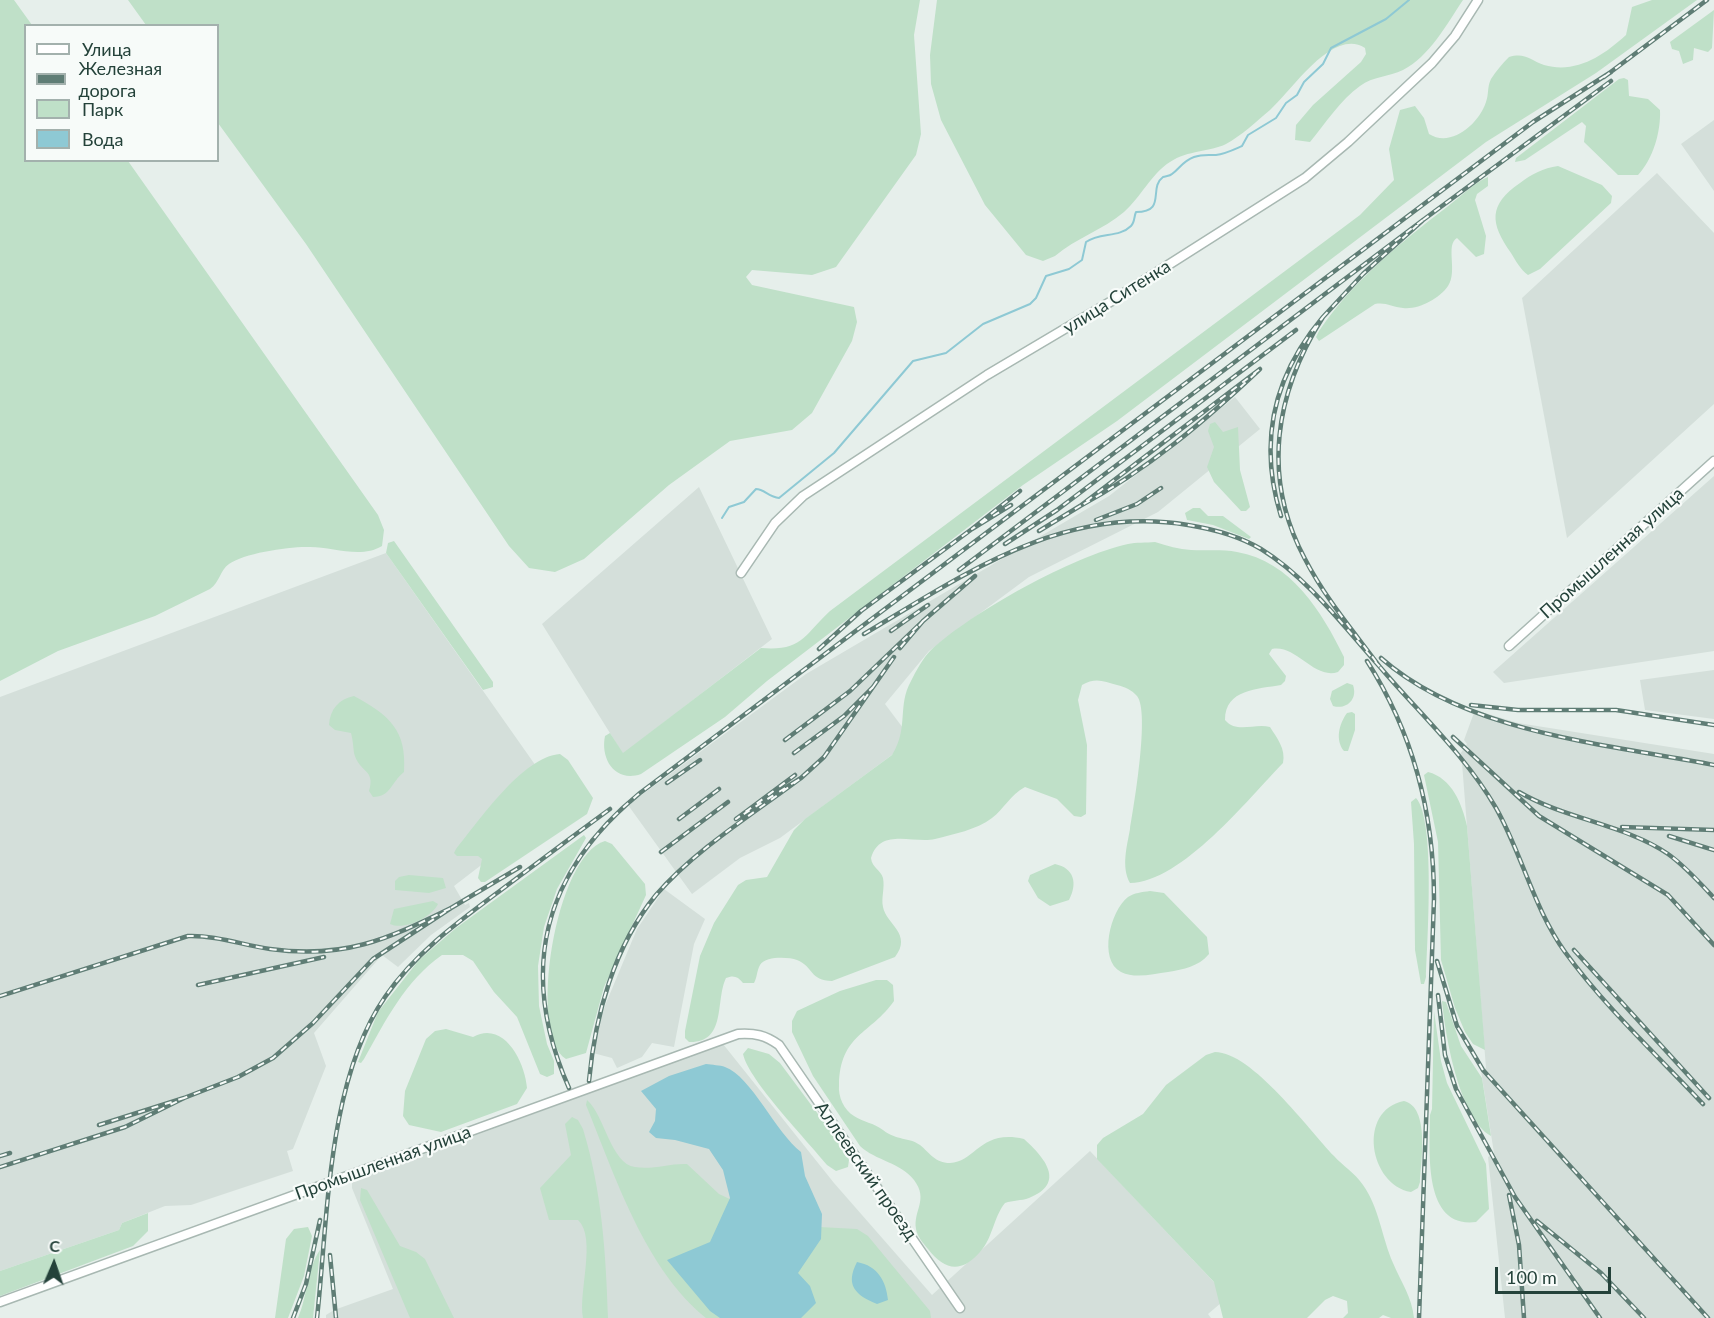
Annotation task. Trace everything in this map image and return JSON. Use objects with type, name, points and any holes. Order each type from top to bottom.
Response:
[{"type":"street","name":"улица Ситенка","points":[[741,573],[775,523],[803,496],[987,375],[1110,302],[1305,178],[1348,142],[1432,63],[1460,29],[1478,0]]},
{"type":"street","name":"Промышленная улица","points":[[1509,646],[1714,461]]},
{"type":"street","name":"Промышленная улица","points":[[0,1302],[738,1034],[753,1033],[768,1037]]},
{"type":"street","name":"Аллеевский проезд","points":[[768,1037],[779,1045],[960,1308]]},
{"type":"shaded area","points":[[1714,120],[1714,191],[1681,144]]},
{"type":"shaded area","points":[[1657,173],[1714,233],[1714,404],[1567,538],[1522,298]]},
{"type":"shaded area","points":[[1235,397],[1260,429],[1158,512],[1029,577],[929,651],[885,704],[912,740],[780,838],[740,858],[692,894],[628,805],[806,674],[1109,496]]},
{"type":"shaded area","points":[[1714,476],[1714,651],[1504,683],[1493,672]]},
{"type":"shaded area","points":[[699,487],[772,639],[623,754],[542,624]]},
{"type":"shaded area","points":[[386,553],[562,803],[454,886],[465,905],[469,903],[470,907],[431,935],[398,967],[382,955],[314,1033],[326,1066],[293,1149],[287,1151],[293,1171],[191,1205],[165,1206],[122,1223],[119,1230],[0,1271],[0,697]]},
{"type":"shaded area","points":[[1714,670],[1714,719],[1645,710],[1640,680]]},
{"type":"shaded area","points":[[1475,710],[1518,723],[1714,754],[1714,1318],[1505,1318],[1488,1157],[1494,1153],[1481,1071],[1486,1068],[1462,763],[1458,757],[1467,744],[1464,740]]},
{"type":"shaded area","points":[[664,889],[705,919],[694,944],[674,1047],[652,1043],[642,1057],[617,1068],[612,1058],[593,1053],[604,1008],[637,929]]},
{"type":"shaded area","points":[[723,1044],[834,1183],[932,1295],[1090,1151],[1228,1297],[1208,1314],[1211,1318],[326,1318],[326,1315],[334,1310],[393,1289],[352,1188],[352,1183],[357,1179]]},
{"type":"green space","points":[[0,0],[14,0],[31,24],[24,24],[24,162],[129,162],[378,515],[384,530],[382,546],[365,552],[302,547],[268,551],[236,560],[224,569],[210,589],[155,616],[58,651],[0,681]]},
{"type":"green space","points":[[128,0],[920,0],[914,35],[921,134],[916,155],[836,267],[812,275],[752,270],[746,277],[752,285],[854,307],[857,322],[852,341],[812,413],[792,430],[730,441],[669,485],[584,559],[555,572],[529,568],[509,546],[306,244],[219,124],[219,24],[145,24]]},
{"type":"green space","points":[[937,0],[1463,0],[1437,39],[1421,57],[1403,70],[1370,80],[1353,91],[1310,142],[1295,140],[1296,125],[1313,105],[1361,62],[1366,54],[1365,48],[1352,44],[1339,46],[1326,54],[1313,64],[1270,110],[1237,137],[1220,147],[1184,155],[1170,162],[1157,173],[1124,212],[1055,256],[1043,261],[1026,255],[985,205],[941,120],[931,84],[930,55]]},
{"type":"green space","points":[[1652,0],[1697,0],[1596,73],[1486,142],[1117,421],[1023,485],[767,681],[725,717],[641,774],[624,775],[612,767],[605,753],[605,736],[610,733],[623,753],[761,648],[786,647],[801,640],[830,611],[1360,215],[1394,180],[1389,149],[1400,110],[1415,106],[1424,118],[1429,134],[1437,138],[1455,136],[1463,132],[1477,118],[1486,102],[1491,79],[1509,57],[1523,56],[1544,65],[1556,67],[1578,65],[1608,50],[1626,35],[1632,7]]},
{"type":"green space","points":[[1714,10],[1712,48],[1708,52],[1694,48],[1693,60],[1683,64],[1679,51],[1672,49],[1670,42]]},
{"type":"green space","points":[[1619,79],[1628,80],[1629,96],[1648,99],[1660,110],[1655,145],[1638,175],[1618,175],[1584,142],[1586,126],[1582,122],[1525,160],[1515,162],[1516,158]]},
{"type":"green space","points":[[1558,166],[1602,185],[1612,196],[1611,203],[1540,269],[1528,275],[1518,265],[1499,232],[1496,223],[1498,207],[1502,199],[1524,180],[1533,174]]},
{"type":"green space","points":[[1488,177],[1488,186],[1477,194],[1475,200],[1486,236],[1484,254],[1476,257],[1457,238],[1452,246],[1451,280],[1439,295],[1428,303],[1409,308],[1375,304],[1319,341],[1316,337],[1319,331],[1362,279],[1472,186]]},
{"type":"green space","points":[[1215,422],[1223,432],[1238,427],[1240,470],[1250,507],[1246,511],[1241,511],[1214,482],[1207,467],[1214,447],[1208,431],[1210,424]]},
{"type":"green space","points":[[1193,508],[1200,508],[1208,516],[1223,516],[1251,537],[1249,539],[1213,525],[1187,520],[1185,513]]},
{"type":"green space","points":[[394,541],[493,682],[493,687],[483,690],[386,553],[388,543]]},
{"type":"green space","points":[[1155,542],[1186,550],[1237,552],[1256,557],[1273,566],[1289,577],[1315,606],[1344,657],[1344,665],[1338,672],[1329,673],[1313,667],[1289,652],[1272,649],[1269,654],[1286,676],[1285,681],[1281,685],[1244,692],[1231,702],[1226,710],[1225,720],[1240,727],[1270,727],[1283,753],[1283,763],[1252,797],[1213,836],[1171,869],[1150,879],[1130,883],[1127,877],[1126,856],[1140,760],[1141,705],[1137,696],[1126,688],[1099,680],[1091,681],[1082,685],[1078,700],[1087,745],[1086,814],[1081,817],[1074,816],[1057,799],[1025,787],[992,818],[972,829],[935,839],[899,839],[882,843],[875,848],[871,858],[883,878],[885,913],[900,936],[900,949],[895,957],[832,981],[815,976],[797,960],[783,958],[767,960],[760,965],[754,983],[743,983],[735,977],[726,978],[715,1028],[709,1036],[689,1042],[685,1038],[685,1031],[700,956],[714,923],[738,885],[746,880],[767,877],[794,830],[805,819],[892,755],[900,736],[907,690],[931,650],[971,619],[1052,573],[1105,550],[1131,543]]},
{"type":"green space","points":[[1347,683],[1353,685],[1353,699],[1347,705],[1333,706],[1330,699],[1332,691]]},
{"type":"green space","points":[[354,696],[386,717],[399,735],[404,757],[404,772],[384,795],[373,797],[369,791],[371,784],[369,775],[356,759],[351,733],[335,730],[329,725],[331,714],[336,706]]},
{"type":"green space","points":[[1347,713],[1355,714],[1355,730],[1348,751],[1344,751],[1339,737],[1340,727]]},
{"type":"green space","points":[[560,754],[568,760],[593,798],[587,814],[485,882],[481,882],[478,878],[482,859],[478,856],[457,856],[454,853],[456,849],[489,807],[516,778],[531,766]]},
{"type":"green space","points":[[1428,772],[1444,780],[1450,786],[1459,801],[1467,826],[1485,1050],[1473,1044],[1465,1032],[1455,1008],[1441,960],[1438,842],[1424,775]]},
{"type":"green space","points":[[1416,798],[1422,811],[1426,830],[1428,855],[1429,911],[1424,984],[1421,984],[1415,950],[1414,844],[1411,802]]},
{"type":"green space","points":[[584,835],[586,838],[557,889],[544,927],[538,966],[539,1006],[547,1044],[554,1061],[554,1074],[547,1077],[540,1074],[517,1017],[494,992],[473,961],[463,955],[442,955],[417,977],[397,1002],[364,1059],[361,1063],[358,1062],[378,1012],[419,960],[456,928]]},
{"type":"green space","points":[[605,841],[612,844],[645,884],[646,895],[604,987],[586,1053],[566,1059],[554,1043],[549,1017],[548,983],[552,946],[560,910],[572,878],[587,853]]},
{"type":"green space","points":[[1055,864],[1066,869],[1074,882],[1069,900],[1050,906],[1038,898],[1028,881],[1030,875]]},
{"type":"green space","points":[[409,875],[443,878],[446,888],[429,893],[395,890],[395,881],[399,877]]},
{"type":"green space","points":[[1150,891],[1164,893],[1207,937],[1209,954],[1200,962],[1180,970],[1144,975],[1126,974],[1114,966],[1108,947],[1116,913],[1128,897]]},
{"type":"green space","points":[[433,901],[438,904],[424,918],[403,926],[390,924],[394,909]]},
{"type":"green space","points":[[876,980],[887,980],[893,985],[894,1001],[858,1036],[845,1055],[839,1090],[842,1103],[847,1110],[857,1118],[893,1136],[920,1145],[933,1157],[945,1163],[959,1161],[998,1138],[1024,1139],[1039,1154],[1048,1170],[1047,1185],[1041,1192],[1029,1198],[1005,1203],[984,1246],[966,1264],[953,1267],[946,1265],[934,1256],[922,1242],[916,1229],[920,1193],[914,1180],[902,1169],[860,1146],[813,1076],[792,1032],[792,1021],[797,1011],[840,991]]},
{"type":"green space","points":[[1442,1001],[1446,1002],[1461,1046],[1482,1078],[1491,1136],[1470,1112],[1462,1094],[1450,1053]]},
{"type":"green space","points":[[1434,1011],[1441,1061],[1447,1083],[1486,1164],[1489,1209],[1476,1222],[1459,1221],[1446,1213],[1438,1200],[1433,1184],[1430,1166],[1430,1115]]},
{"type":"green space","points":[[446,1029],[473,1037],[484,1033],[494,1034],[511,1046],[522,1067],[527,1088],[517,1104],[441,1132],[409,1125],[403,1116],[405,1091],[426,1039],[435,1031]]},
{"type":"green space","points":[[748,1048],[769,1054],[780,1063],[844,1149],[849,1160],[848,1167],[836,1171],[827,1165],[780,1110],[748,1065],[743,1054]]},
{"type":"green space","points":[[1215,1052],[1230,1055],[1262,1078],[1360,1181],[1377,1213],[1389,1253],[1409,1296],[1414,1318],[1391,1318],[1383,1315],[1379,1318],[1343,1318],[1348,1313],[1347,1301],[1333,1296],[1325,1300],[1307,1318],[1223,1318],[1214,1282],[1097,1159],[1097,1145],[1103,1138],[1143,1114],[1166,1085],[1206,1055]]},
{"type":"green space","points":[[587,1100],[599,1117],[614,1149],[627,1164],[642,1168],[687,1164],[719,1194],[749,1208],[819,1227],[857,1229],[868,1236],[930,1311],[931,1318],[706,1318],[685,1298],[649,1248],[621,1191],[586,1105]]},
{"type":"green space","points":[[1404,1101],[1412,1105],[1418,1113],[1422,1136],[1420,1182],[1418,1188],[1411,1192],[1397,1186],[1386,1176],[1378,1163],[1374,1147],[1374,1132],[1379,1118],[1389,1107]]},
{"type":"green space","points":[[572,1117],[578,1120],[583,1129],[595,1176],[604,1246],[608,1318],[583,1318],[587,1252],[583,1228],[578,1220],[549,1220],[540,1188],[571,1155],[565,1124]]},
{"type":"green space","points":[[361,1188],[367,1190],[400,1246],[416,1252],[425,1259],[454,1318],[410,1318],[360,1200]]},
{"type":"green space","points":[[148,1213],[148,1231],[133,1246],[0,1296],[0,1271],[119,1230],[122,1223]]},
{"type":"green space","points":[[308,1227],[312,1236],[304,1276],[288,1318],[275,1318],[286,1239],[294,1229]]},
{"type":"green space","points":[[320,1250],[313,1318],[298,1318],[313,1265]]},
{"type":"water","points":[[706,1064],[723,1066],[735,1072],[754,1093],[782,1132],[801,1152],[805,1176],[822,1214],[821,1239],[798,1273],[810,1286],[816,1303],[801,1318],[720,1318],[710,1311],[667,1260],[710,1242],[730,1198],[723,1170],[709,1149],[675,1140],[656,1138],[649,1132],[655,1121],[656,1109],[641,1091],[669,1076]]},
{"type":"water","points":[[857,1262],[870,1267],[880,1275],[888,1300],[877,1304],[858,1293],[852,1283]]},
{"type":"waterway","points":[[722,518],[729,507],[744,502],[756,489],[779,498],[834,453],[913,361],[946,353],[983,324],[1030,304],[1036,298],[1046,276],[1069,269],[1082,260],[1086,242],[1126,230],[1132,224],[1136,212],[1151,208],[1156,199],[1157,187],[1163,177],[1171,175],[1194,157],[1219,154],[1242,146],[1248,135],[1276,118],[1286,103],[1297,95],[1304,82],[1323,64],[1331,48],[1386,19],[1409,0]]},
{"type":"railway","points":[[1604,77],[1707,0]]},
{"type":"railway","points":[[569,1088],[553,1045],[545,1004],[543,965],[549,927],[561,891],[580,857],[607,824],[640,793],[1533,122],[1611,72]]},
{"type":"railway","points":[[1423,220],[1611,81]]},
{"type":"railway","points":[[959,570],[1423,220],[1363,274],[1323,317]]},
{"type":"railway","points":[[864,634],[940,589],[1017,549],[1057,534],[1099,525],[1142,521],[1188,525],[1253,544],[1278,561],[1310,589],[1380,667],[1340,614],[1313,573],[1291,528],[1282,497],[1279,466],[1280,436],[1285,405],[1294,375],[1323,317],[1306,339],[1293,362],[1282,386],[1275,410],[1271,436],[1271,462],[1274,489],[1281,516]]},
{"type":"railway","points":[[1005,544],[1057,510],[1296,330]]},
{"type":"railway","points":[[1039,531],[1080,506],[1260,369],[1152,461],[1080,506]]},
{"type":"railway","points":[[1096,520],[1137,504],[1161,488]]},
{"type":"railway","points":[[1011,505],[972,529],[1020,491]]},
{"type":"railway","points":[[819,649],[861,611],[972,529]]},
{"type":"railway","points":[[923,621],[975,576]]},
{"type":"railway","points":[[891,631],[928,605]]},
{"type":"railway","points":[[785,740],[850,691],[923,621],[900,648]]},
{"type":"railway","points":[[873,687],[894,657]]},
{"type":"railway","points":[[1381,658],[1415,683],[1454,703],[1495,719],[1584,742],[1714,765]]},
{"type":"railway","points":[[1367,661],[1397,716],[1418,775],[1425,805],[1433,867],[1434,899],[1419,1318]]},
{"type":"railway","points":[[1380,667],[1456,752],[1484,789],[1505,826],[1536,900],[1565,952],[1614,1011],[1703,1104]]},
{"type":"railway","points":[[794,753],[844,716],[873,687],[824,757],[801,778]]},
{"type":"railway","points":[[1471,705],[1518,710],[1616,710],[1714,725]]},
{"type":"railway","points":[[1453,737],[1539,816],[1668,895],[1714,945]]},
{"type":"railway","points":[[667,783],[700,760]]},
{"type":"railway","points":[[589,1081],[596,1032],[609,983],[618,959],[641,915],[656,895],[689,862],[801,778],[736,819],[795,775]]},
{"type":"railway","points":[[679,819],[719,789]]},
{"type":"railway","points":[[1519,792],[1556,809],[1651,844],[1680,864],[1714,898]]},
{"type":"railway","points":[[661,852],[728,802]]},
{"type":"railway","points":[[317,1318],[328,1195],[341,1109],[351,1069],[366,1031],[385,997],[410,966],[438,939],[610,809]]},
{"type":"railway","points":[[1622,827],[1714,830]]},
{"type":"railway","points":[[1669,836],[1714,850]]},
{"type":"railway","points":[[451,908],[520,867]]},
{"type":"railway","points":[[0,996],[188,936],[219,939],[270,949],[296,951],[343,949],[385,938],[451,908],[373,959],[313,1023],[273,1058],[238,1077],[184,1098]]},
{"type":"railway","points":[[1574,950],[1709,1098]]},
{"type":"railway","points":[[198,985],[324,957]]},
{"type":"railway","points":[[1437,961],[1457,1026],[1483,1070],[1708,1318]]},
{"type":"railway","points":[[1438,995],[1445,1055],[1456,1089],[1515,1197],[1600,1318]]},
{"type":"railway","points":[[0,1167],[125,1127],[184,1098],[99,1125]]},
{"type":"railway","points":[[0,1156],[10,1153]]},
{"type":"railway","points":[[1509,1195],[1519,1245],[1524,1318]]},
{"type":"railway","points":[[293,1318],[306,1284],[320,1220]]},
{"type":"railway","points":[[1537,1221],[1601,1273],[1644,1318]]},
{"type":"railway","points":[[330,1255],[336,1318]]}]
